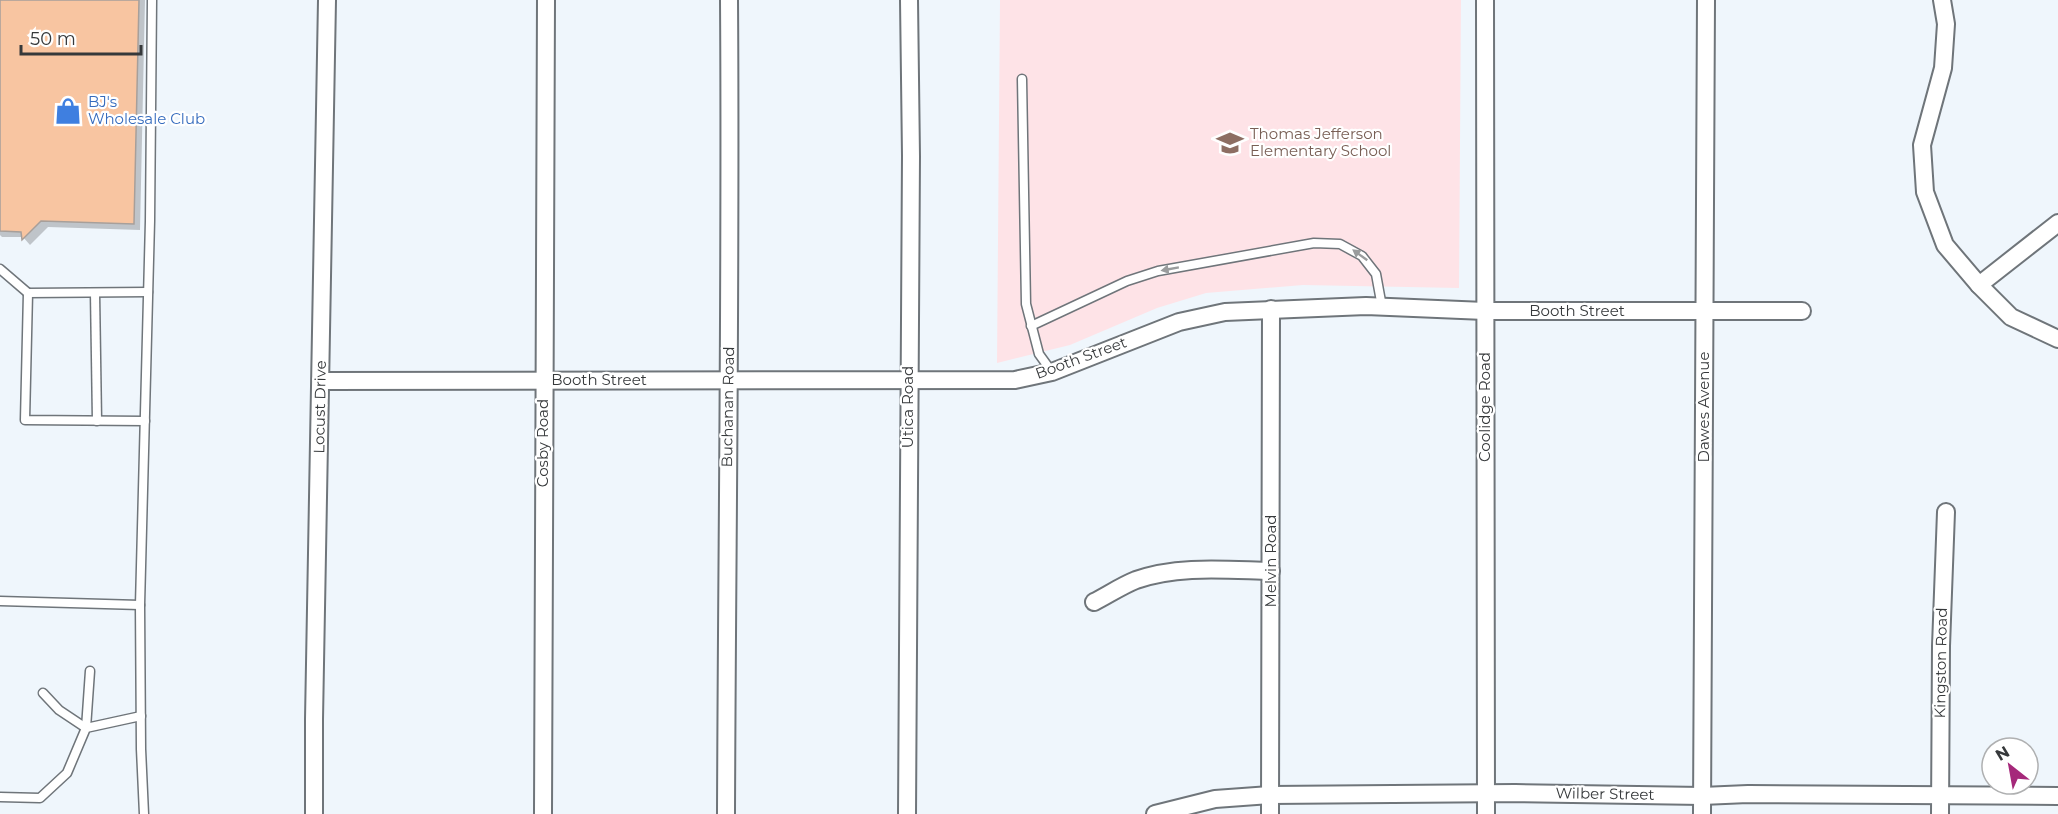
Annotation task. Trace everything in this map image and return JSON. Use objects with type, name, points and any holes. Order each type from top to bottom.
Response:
[{"type":"street","name":"Locust Drive","points":[[314,814],[327,0]]},
{"type":"street","name":"Cosby Road","points":[[543,814],[546,0]]},
{"type":"street","name":"Buchanan Road","points":[[726,814],[727,381],[731,262],[729,0]]},
{"type":"street","name":"Utica Road","points":[[907,814],[911,156],[909,0]]},
{"type":"street","name":"Coolidge Road","points":[[1485,0],[1486,814]]},
{"type":"street","name":"Dawes Avenue","points":[[1702,814],[1706,0]]},
{"type":"street","points":[[1941,0],[1946,24],[1943,68],[1922,146],[1925,192],[1945,245],[1979,285],[2011,317],[2058,339]]},
{"type":"street","points":[[1979,285],[2058,223]]},
{"type":"street","name":"Booth Street","points":[[321,381],[1015,380],[1052,372],[1179,322],[1225,312],[1382,307],[1485,311],[1802,311]]},
{"type":"street","name":"Melvin Road","points":[[1270,814],[1271,309]]},
{"type":"street","name":"Kingston Road","points":[[1940,814],[1941,646],[1946,512]]},
{"type":"street","points":[[1094,602],[1136,580],[1166,573],[1205,569],[1271,571]]},
{"type":"street","name":"Wilber Street","points":[[1155,814],[1215,799],[1270,795],[2058,796]]},
{"type":"lane","points":[[144,814],[140,605],[152,0]]},
{"type":"lane","points":[[1022,79],[1026,304],[1039,354],[1052,372]]},
{"type":"lane","points":[[1031,326],[1126,281],[1158,271],[1314,243],[1340,244],[1362,255],[1376,274],[1382,307]]},
{"type":"lane","points":[[0,269],[28,293],[148,292]]},
{"type":"lane","points":[[28,293],[25,420],[145,421]]},
{"type":"lane","points":[[95,293],[98,421]]},
{"type":"lane","points":[[0,601],[140,605]]},
{"type":"lane","points":[[0,797],[40,798],[52,789],[67,772],[86,728],[90,671]]},
{"type":"lane","points":[[43,693],[59,710],[86,728],[141,716]]},
{"type":"shaded area","name":"Thomas Jefferson Elementary School","points":[[1000,0],[1461,0],[1459,288],[1303,285],[1206,293],[1157,308],[1070,345],[997,363]]},
{"type":"building","name":"BJ's Wholesale Club","points":[[0,0],[139,0],[134,224],[41,221],[22,240],[21,232],[0,231]]},
{"type":"place","name":"BJ's Wholesale Club","points":[[68,111]]},
{"type":"place","name":"Thomas Jefferson Elementary School","points":[[1230,143]]}]
